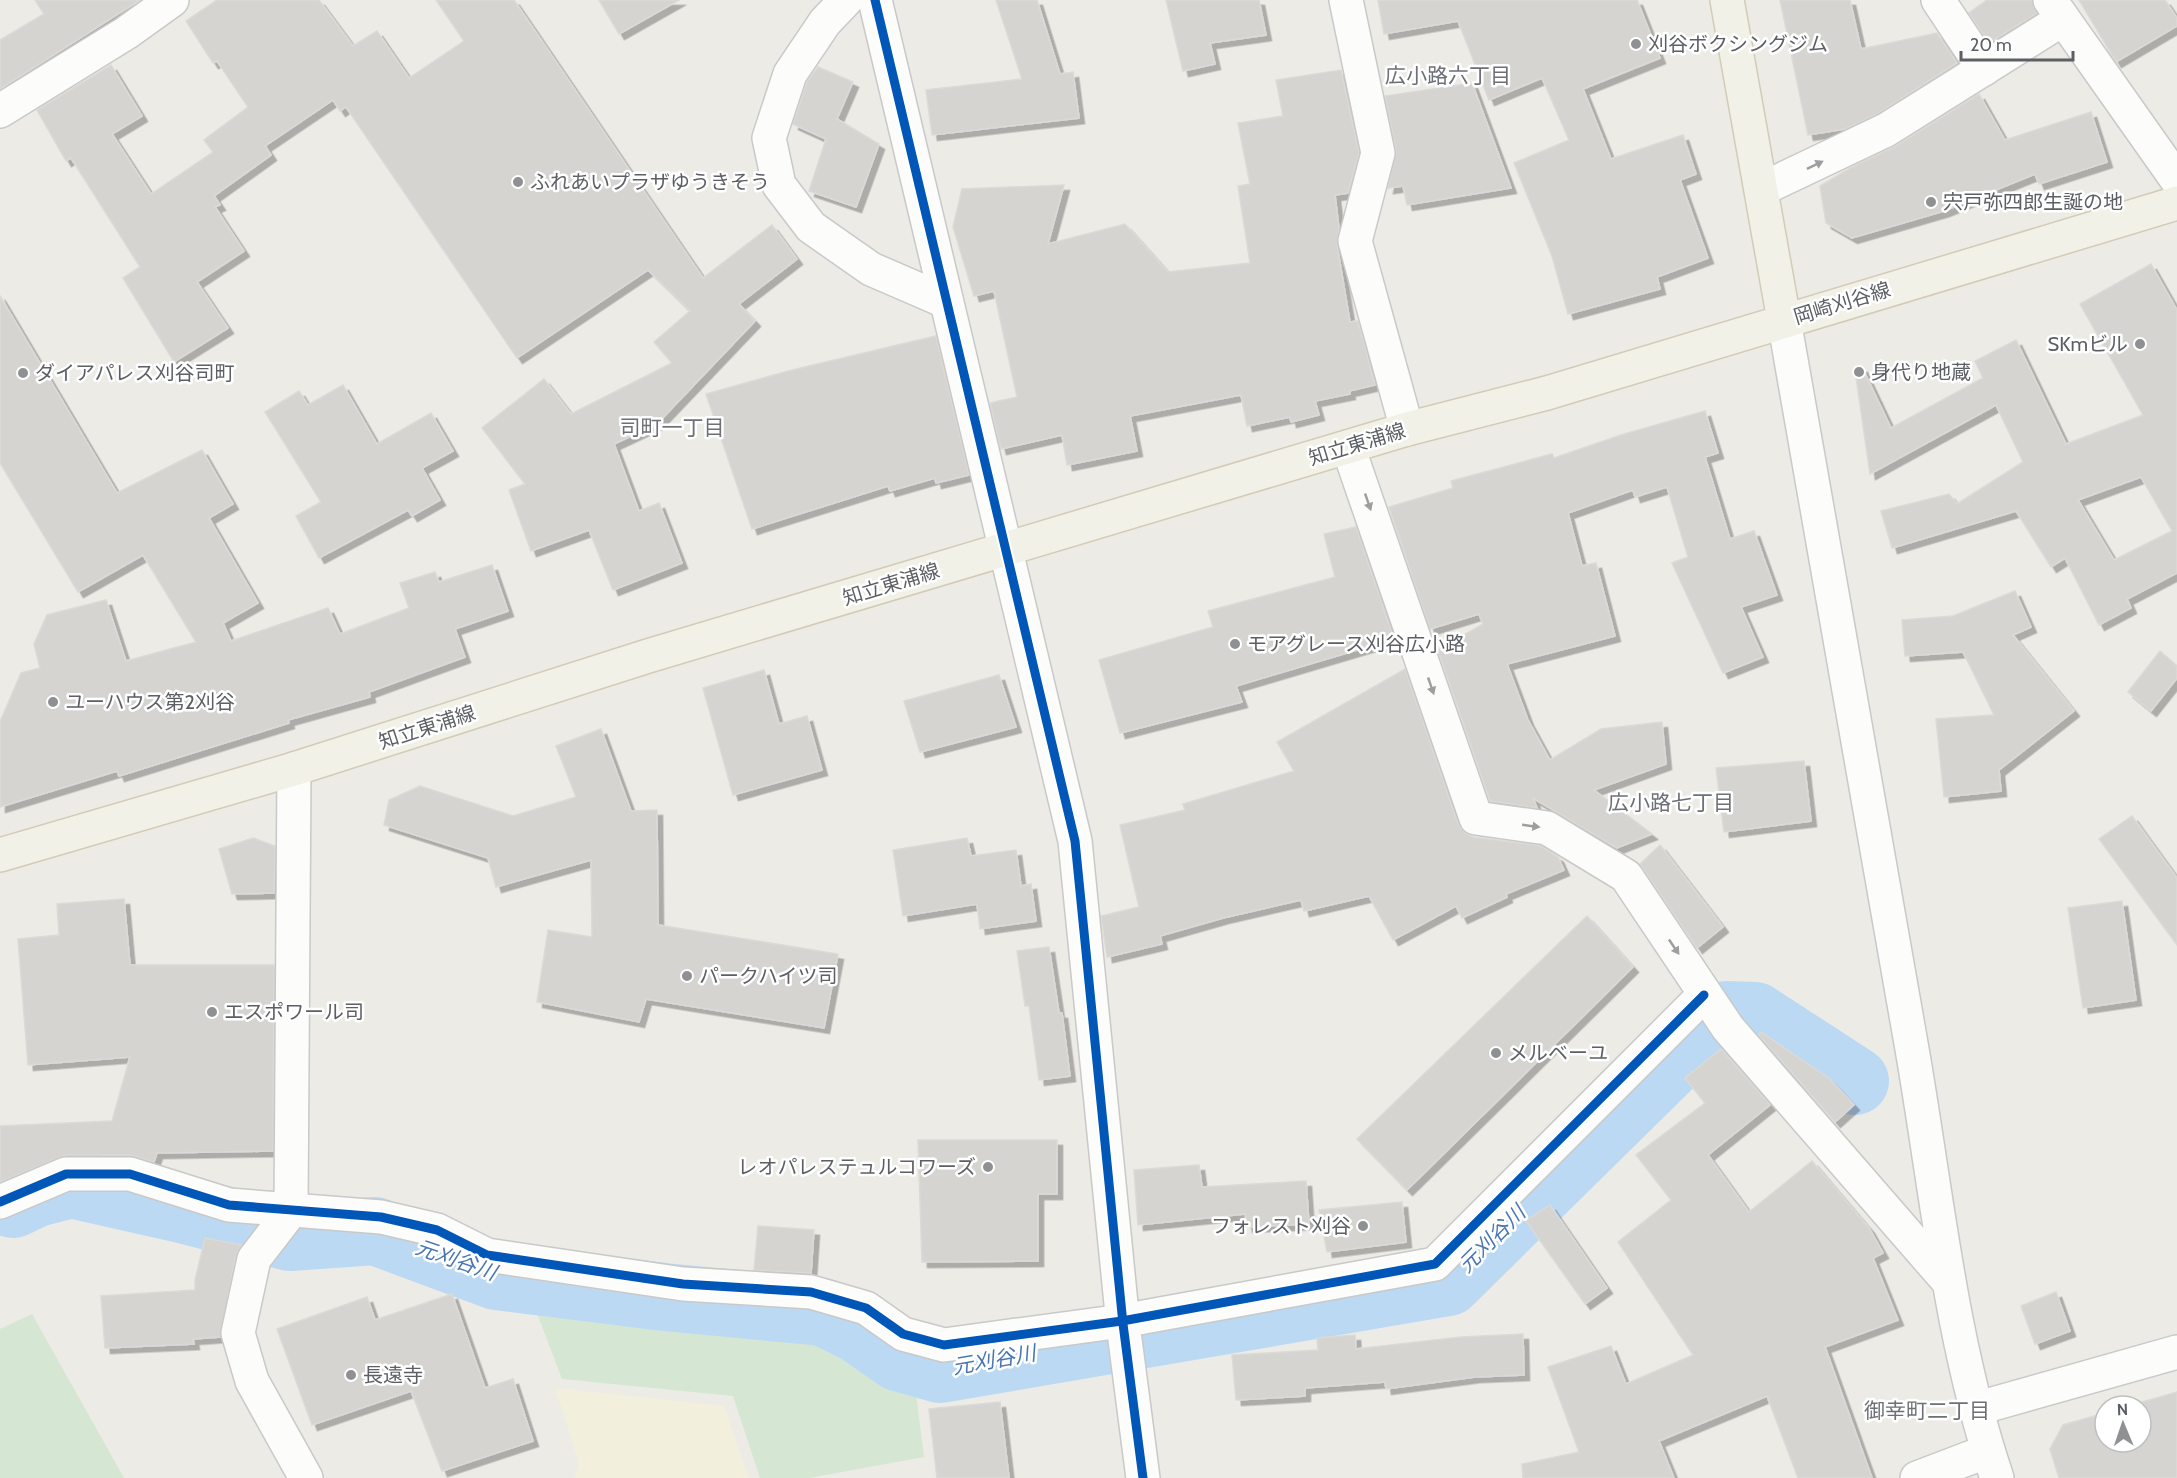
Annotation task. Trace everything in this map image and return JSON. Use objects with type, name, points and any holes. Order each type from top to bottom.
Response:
[{"type":"main road","name":"岡崎刈谷線","points":[[1727,0],[1785,320],[2177,203]]},
{"type":"main road","name":"知立東浦線","points":[[0,855],[294,769],[648,656],[1407,429],[1547,393],[1785,320]]},
{"type":"street","points":[[0,111],[126,33],[172,0]]},
{"type":"street","points":[[846,0],[825,22],[790,74],[769,138],[779,185],[811,227],[819,233],[871,269],[945,301]]},
{"type":"street","points":[[875,0],[1075,841],[1123,1322],[1143,1478]]},
{"type":"street","points":[[1346,0],[1378,153],[1355,241],[1407,429]]},
{"type":"street","points":[[1938,0],[1984,69]]},
{"type":"street","points":[[1762,189],[1886,130],[1984,69],[2056,10],[2177,180]]},
{"type":"street","points":[[1785,320],[1820,503],[1928,1143],[1947,1280],[1975,1409],[1992,1464],[1917,1478]]},
{"type":"street","points":[[1348,447],[1476,818],[1547,828],[1626,876],[1714,1009],[1947,1280]]},
{"type":"street","points":[[294,769],[290,1213],[254,1259],[238,1333],[252,1381],[306,1478]]},
{"type":"street","points":[[0,1202],[66,1174],[130,1174],[230,1205],[290,1213],[381,1217],[437,1230],[487,1255],[683,1284],[811,1292],[866,1308],[903,1334],[944,1345],[1123,1322],[1435,1264],[1714,1009]]},
{"type":"street","points":[[1975,1409],[2177,1352]]},
{"type":"green space","points":[[535,1308],[807,1336],[913,1370],[924,1457],[809,1478],[760,1478],[733,1396],[562,1379]]},
{"type":"green space","points":[[32,1314],[124,1478],[0,1478],[0,1329]]},
{"type":"sand","points":[[555,1388],[724,1406],[749,1478],[575,1478],[579,1463]]},
{"type":"building","points":[[35,0],[140,0],[0,89],[0,40],[44,14]]},
{"type":"building","points":[[217,0],[319,0],[353,46],[377,31],[409,78],[464,41],[436,0],[514,0],[703,278],[772,225],[797,259],[739,304],[755,321],[657,424],[614,444],[639,511],[659,503],[682,563],[613,590],[589,530],[531,551],[509,490],[525,484],[482,428],[544,379],[571,414],[672,363],[654,342],[690,311],[648,270],[517,358],[346,107],[340,111],[333,100],[265,146],[271,155],[214,196],[220,205],[215,207],[244,251],[197,282],[228,328],[174,362],[123,278],[140,267],[71,158],[66,161],[37,110],[111,65],[142,116],[112,134],[151,194],[213,152],[204,140],[248,107],[217,61],[213,63],[186,21]]},
{"type":"building","points":[[599,0],[679,0],[619,34]]},
{"type":"building","points":[[996,0],[1037,0],[1060,74],[1073,72],[1079,118],[932,135],[926,90],[1022,79]]},
{"type":"building","points":[[1166,0],[1259,0],[1266,35],[1210,43],[1215,64],[1183,71]]},
{"type":"building","points":[[1378,0],[1637,0],[1660,58],[1583,89],[1611,159],[1683,135],[1696,174],[1680,180],[1708,258],[1657,277],[1660,289],[1568,314],[1552,256],[1514,163],[1569,140],[1542,78],[1489,100],[1458,21],[1384,34]]},
{"type":"building","points":[[1780,0],[1850,0],[1861,49],[1937,33],[1957,63],[1877,114],[1845,129],[1808,135]]},
{"type":"building","points":[[1987,0],[2032,0],[2037,13],[1989,43],[1969,13]]},
{"type":"building","points":[[2079,0],[2165,0],[2177,18],[2177,26],[2116,62]]},
{"type":"building","points":[[818,67],[853,82],[837,119],[879,144],[856,207],[809,191],[826,139],[793,124],[807,82]]},
{"type":"building","points":[[1341,70],[1359,153],[1348,193],[1335,195],[1339,229],[1337,245],[1350,322],[1358,321],[1375,385],[1349,391],[1350,394],[1315,401],[1319,415],[1291,422],[1290,417],[1247,426],[1241,395],[1130,416],[1137,451],[1067,465],[1062,435],[1001,449],[990,403],[1017,397],[994,291],[974,296],[953,227],[962,189],[1064,185],[1048,244],[1125,224],[1168,272],[1250,263],[1238,186],[1250,184],[1238,123],[1283,116],[1276,80]]},
{"type":"building","points":[[1472,83],[1511,188],[1407,205],[1403,186],[1388,188],[1396,150],[1385,96]]},
{"type":"building","points":[[1979,94],[2005,140],[2091,112],[2107,162],[2039,184],[2035,174],[1944,211],[1852,238],[1826,223],[1820,186],[1852,167],[1896,146]]},
{"type":"building","points":[[2151,264],[2177,310],[2177,573],[2127,599],[2131,608],[2099,625],[2065,558],[2051,567],[2016,511],[1892,548],[1881,511],[1949,494],[1957,504],[2023,462],[1996,405],[1870,474],[1855,370],[1862,367],[1891,428],[1983,378],[1975,361],[2016,340],[2066,444],[2143,415],[2080,304]],"holes":[[[2141,477],[2172,531],[2114,560],[2078,500]]]},
{"type":"building","points":[[0,296],[117,493],[202,450],[233,504],[209,518],[258,603],[223,623],[231,641],[328,608],[340,634],[409,608],[400,583],[435,572],[439,582],[492,565],[508,611],[455,629],[465,657],[369,692],[370,697],[288,720],[289,723],[119,776],[117,771],[0,807],[0,722],[21,673],[40,668],[34,644],[47,615],[106,600],[126,661],[196,642],[143,555],[78,592],[0,463]]},
{"type":"building","points":[[936,336],[969,475],[936,483],[935,478],[890,491],[888,486],[752,529],[706,394],[788,371]]},
{"type":"building","points":[[343,385],[377,444],[431,413],[453,451],[422,468],[440,500],[412,516],[408,510],[319,558],[296,516],[321,502],[265,412],[299,391],[308,405]]},
{"type":"building","points":[[1705,411],[1718,453],[1705,457],[1730,539],[1754,531],[1777,595],[1741,607],[1763,657],[1723,673],[1672,563],[1688,557],[1667,487],[1635,497],[1633,490],[1568,513],[1582,566],[1596,563],[1615,636],[1507,664],[1528,720],[1550,760],[1601,729],[1662,722],[1666,764],[1594,790],[1652,834],[1617,848],[1533,798],[1537,808],[1490,801],[1438,650],[1483,624],[1479,614],[1430,629],[1389,507],[1453,488],[1451,481],[1552,454],[1554,458],[1621,435]]},
{"type":"building","name":"モアグレース刈谷広小路","points":[[1356,527],[1394,639],[1236,686],[1242,702],[1120,733],[1099,660],[1213,627],[1208,611],[1335,577],[1324,534]]},
{"type":"building","points":[[2015,591],[2031,627],[2013,635],[2074,711],[1999,770],[2001,791],[1944,797],[1936,719],[1994,715],[1963,652],[1905,656],[1902,620],[1953,616]]},
{"type":"building","points":[[2160,651],[2177,666],[2177,678],[2151,711],[2128,692]]},
{"type":"building","points":[[1405,669],[1458,824],[1464,832],[1473,837],[1541,846],[1558,857],[1564,870],[1506,894],[1507,897],[1462,918],[1456,906],[1393,940],[1369,896],[1304,911],[1301,900],[1223,918],[1160,936],[1162,944],[1107,957],[1101,916],[1139,907],[1120,825],[1185,810],[1183,804],[1294,771],[1277,742]]},
{"type":"building","points":[[764,670],[779,724],[807,716],[822,770],[733,795],[703,688]]},
{"type":"building","points":[[999,675],[1016,727],[920,752],[904,701]]},
{"type":"building","points":[[601,729],[631,811],[657,810],[658,925],[838,954],[824,1028],[646,999],[639,1022],[537,1002],[548,930],[592,937],[591,860],[496,887],[488,858],[384,825],[389,800],[420,786],[513,816],[576,797],[556,746]]},
{"type":"building","points":[[1804,761],[1811,821],[1724,832],[1716,768]]},
{"type":"building","points":[[2132,816],[2177,878],[2177,945],[2099,839]]},
{"type":"building","points":[[253,838],[275,846],[274,893],[232,894],[219,849]]},
{"type":"building","points":[[967,838],[971,856],[1016,850],[1021,886],[1031,884],[1036,921],[980,929],[977,904],[903,916],[893,850]]},
{"type":"building","points":[[1660,845],[1723,927],[1697,948],[1640,864]]},
{"type":"building","points":[[124,899],[130,965],[274,965],[273,1151],[157,1153],[154,1162],[130,1155],[66,1155],[0,1182],[0,1126],[112,1121],[130,1057],[28,1065],[18,939],[59,935],[57,904]]},
{"type":"building","points":[[2122,901],[2136,1000],[2083,1008],[2068,908]]},
{"type":"building","name":"メルベーユ","points":[[1587,916],[1633,967],[1407,1190],[1357,1139]]},
{"type":"building","points":[[1049,947],[1059,1013],[1062,1013],[1070,1076],[1039,1080],[1029,1006],[1025,1006],[1017,951]]},
{"type":"building","points":[[1761,1032],[1830,1079],[1854,1105],[1835,1122],[1759,1035]]},
{"type":"building","points":[[1721,1049],[1770,1105],[1708,1155],[1749,1212],[1812,1161],[1869,1228],[1883,1253],[1873,1258],[1898,1320],[1825,1347],[1872,1478],[1798,1478],[1767,1396],[1659,1441],[1674,1478],[1523,1478],[1522,1464],[1579,1452],[1548,1367],[1611,1346],[1626,1384],[1693,1355],[1618,1242],[1671,1200],[1636,1155],[1705,1103],[1685,1078]]},
{"type":"building","points":[[918,1140],[1057,1140],[1057,1194],[1038,1194],[1038,1261],[922,1262]]},
{"type":"building","points":[[1199,1165],[1202,1187],[1306,1181],[1309,1224],[1247,1227],[1245,1214],[1138,1225],[1134,1170]]},
{"type":"building","name":"フォレスト刈谷","points":[[1402,1202],[1406,1242],[1327,1252],[1319,1210]]},
{"type":"building","points":[[1550,1205],[1607,1288],[1585,1304],[1526,1221]]},
{"type":"building","points":[[758,1226],[814,1230],[811,1273],[754,1270]]},
{"type":"building","points":[[205,1238],[241,1245],[236,1255],[220,1337],[193,1339],[194,1344],[105,1348],[101,1296],[195,1290],[195,1280]]},
{"type":"building","points":[[2056,1292],[2070,1331],[2035,1344],[2021,1306]]},
{"type":"building","points":[[452,1294],[485,1388],[513,1379],[533,1441],[442,1471],[411,1391],[312,1425],[277,1329],[367,1297],[375,1320]]},
{"type":"building","points":[[1523,1334],[1524,1375],[1475,1377],[1386,1389],[1385,1382],[1305,1388],[1305,1396],[1236,1400],[1232,1355],[1318,1350],[1317,1338],[1355,1335],[1356,1349],[1461,1337]]},
{"type":"building","points":[[2177,1392],[2177,1478],[2059,1478],[2050,1449],[2063,1425],[2093,1416],[2093,1454],[2153,1454],[2153,1399]]},
{"type":"building","points":[[1000,1402],[1009,1478],[937,1478],[929,1409]]},
{"type":"waterway","name":"元刈谷川","points":[[13,1204],[36,1193],[71,1184],[182,1209],[290,1237],[375,1231],[496,1276],[664,1297],[823,1312],[858,1329],[898,1357],[940,1369],[1448,1282],[1714,1020],[1727,1015],[1755,1016],[1855,1081]]},
{"type":"cycle path","points":[[875,0],[1075,841],[1123,1324],[1143,1478]]},
{"type":"cycle path","points":[[0,1202],[66,1174],[130,1174],[229,1205],[381,1217],[437,1230],[487,1255],[683,1284],[811,1292],[866,1308],[903,1334],[944,1345],[1122,1321],[1435,1264],[1704,995]]},
{"type":"place","name":"刈谷ボクシングジム","points":[[1636,44]]},
{"type":"place","name":"ふれあいプラザゆうきそう","points":[[518,182]]},
{"type":"place","name":"宍戸弥四郎生誕の地","points":[[1931,202]]},
{"type":"place","name":"SKmビル","points":[[2140,344]]},
{"type":"place","name":"身代り地蔵","points":[[1859,372]]},
{"type":"place","name":"ダイアパレス刈谷司町","points":[[23,373]]},
{"type":"place","name":"モアグレース刈谷広小路","points":[[1235,644]]},
{"type":"place","name":"ユーハウス第2刈谷","points":[[53,702]]},
{"type":"place","name":"パークハイツ司","points":[[687,976]]},
{"type":"place","name":"エスポワール司","points":[[212,1012]]},
{"type":"place","name":"メルベーユ","points":[[1496,1053]]},
{"type":"place","name":"レオパレステュルコワーズ","points":[[988,1167]]},
{"type":"place","name":"フォレスト刈谷","points":[[1363,1226]]},
{"type":"place","name":"長遠寺","points":[[351,1375]]},
{"type":"district","name":"広小路六丁目","points":[[1448,76]]},
{"type":"district","name":"司町一丁目","points":[[672,428]]},
{"type":"district","name":"広小路七丁目","points":[[1671,803]]},
{"type":"district","name":"御幸町二丁目","points":[[1927,1411]]}]
